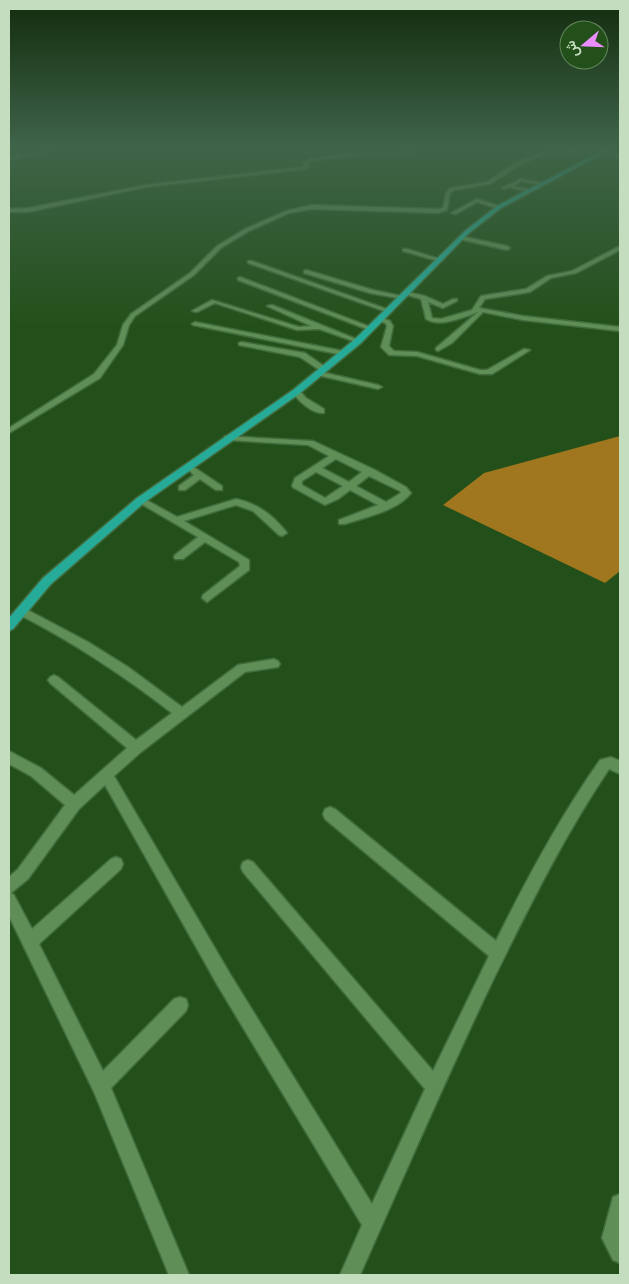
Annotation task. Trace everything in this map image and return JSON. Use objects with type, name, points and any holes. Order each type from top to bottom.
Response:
[{"type":"main road","points":[[9,626],[47,581],[141,500],[228,438],[256,421],[343,354],[389,311],[461,238],[499,207]]},
{"type":"street","points":[[9,211],[48,206]]},
{"type":"street","points":[[9,431],[97,376],[116,350],[126,325],[133,315],[192,274],[219,247],[247,230],[288,212],[312,207],[438,211],[445,206]]},
{"type":"street","points":[[454,213],[467,206]]},
{"type":"street","points":[[461,238],[507,248]]},
{"type":"street","points":[[475,309],[483,297],[528,291],[549,277],[574,272],[620,248]]},
{"type":"street","points":[[405,250],[440,260]]},
{"type":"street","points":[[250,262],[389,311]]},
{"type":"street","points":[[306,272],[372,292],[422,296],[443,306],[455,300]]},
{"type":"street","points":[[240,278],[370,329]]},
{"type":"street","points":[[422,296],[427,303],[429,319],[435,321],[475,309],[620,329]]},
{"type":"street","points":[[195,312],[214,302],[299,329],[320,327]]},
{"type":"street","points":[[270,306],[358,341]]},
{"type":"street","points":[[438,349],[452,340],[461,327],[483,311]]},
{"type":"street","points":[[380,319],[388,322],[390,326],[385,347],[392,353],[417,354],[480,372],[489,372],[526,350]]},
{"type":"street","points":[[195,324],[343,354]]},
{"type":"street","points":[[241,344],[302,355],[322,371],[378,387]]},
{"type":"street","points":[[296,392],[303,400],[321,410]]},
{"type":"street","points":[[228,438],[310,443],[370,471],[403,489],[406,493],[404,496],[386,505],[342,522]]},
{"type":"street","points":[[336,455],[298,480],[297,486],[325,502],[370,471]]},
{"type":"street","points":[[188,467],[219,488]]},
{"type":"street","points":[[316,468],[386,505]]},
{"type":"street","points":[[182,488],[200,475]]},
{"type":"street","points":[[141,500],[244,560],[245,567],[206,598]]},
{"type":"street","points":[[176,520],[236,502],[245,503],[258,510],[282,533]]},
{"type":"street","points":[[179,557],[205,537]]},
{"type":"street","points":[[22,610],[59,628],[140,681],[181,713]]},
{"type":"street","points":[[9,887],[23,874],[74,804],[136,748],[242,668],[274,664]]},
{"type":"street","points":[[54,680],[136,748]]},
{"type":"street","points":[[9,757],[36,772],[74,804]]},
{"type":"street","points":[[350,1275],[434,1086],[531,885],[576,805],[605,764],[611,763],[620,768]]},
{"type":"street","points":[[106,775],[224,980],[373,1224]]},
{"type":"street","points":[[330,814],[498,953]]},
{"type":"street","points":[[30,941],[116,864]]},
{"type":"street","points":[[248,866],[434,1086]]},
{"type":"street","points":[[9,900],[101,1086],[178,1275]]},
{"type":"street","points":[[101,1086],[180,1005]]},
{"type":"street","points":[[620,1204],[612,1238],[620,1253]]},
{"type":"shaded area","points":[[620,436],[620,571],[605,583],[443,505],[484,473]]}]
